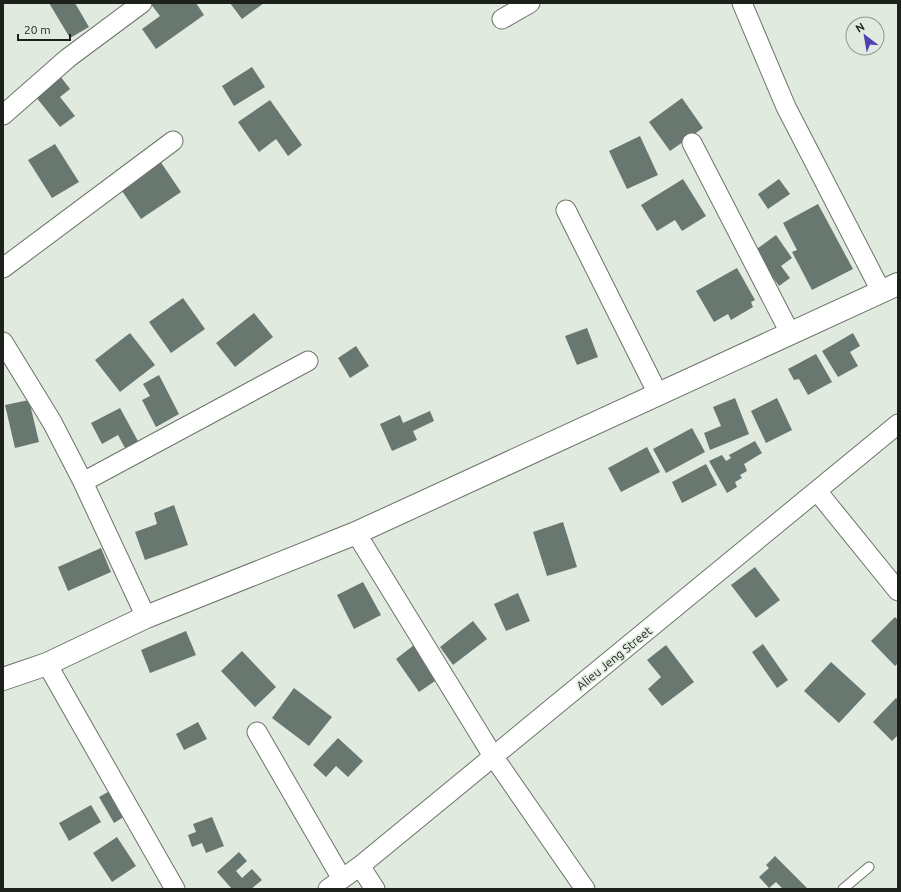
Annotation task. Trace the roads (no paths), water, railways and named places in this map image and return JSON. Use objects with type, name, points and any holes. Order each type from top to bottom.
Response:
[{"type":"street","points":[[3,114],[68,58],[142,3]]},
{"type":"street","points":[[502,19],[530,3]]},
{"type":"street","points":[[3,679],[47,664],[146,618],[356,533],[889,288],[786,107],[742,3]]},
{"type":"street","points":[[3,268],[173,141]]},
{"type":"street","points":[[692,143],[790,333]]},
{"type":"street","points":[[566,210],[658,394]]},
{"type":"street","points":[[3,342],[52,422],[83,482],[146,618]]},
{"type":"street","points":[[83,482],[308,361]]},
{"type":"street","name":"Alieu Jeng Street","points":[[335,884],[360,866],[898,424]]},
{"type":"street","points":[[817,492],[898,591]]},
{"type":"street","points":[[356,533],[493,756],[585,889]]},
{"type":"street","points":[[47,664],[174,889]]},
{"type":"street","points":[[257,732],[335,884]]},
{"type":"street","points":[[360,866],[375,889]]},
{"type":"lane","points":[[843,889],[869,867]]}]
